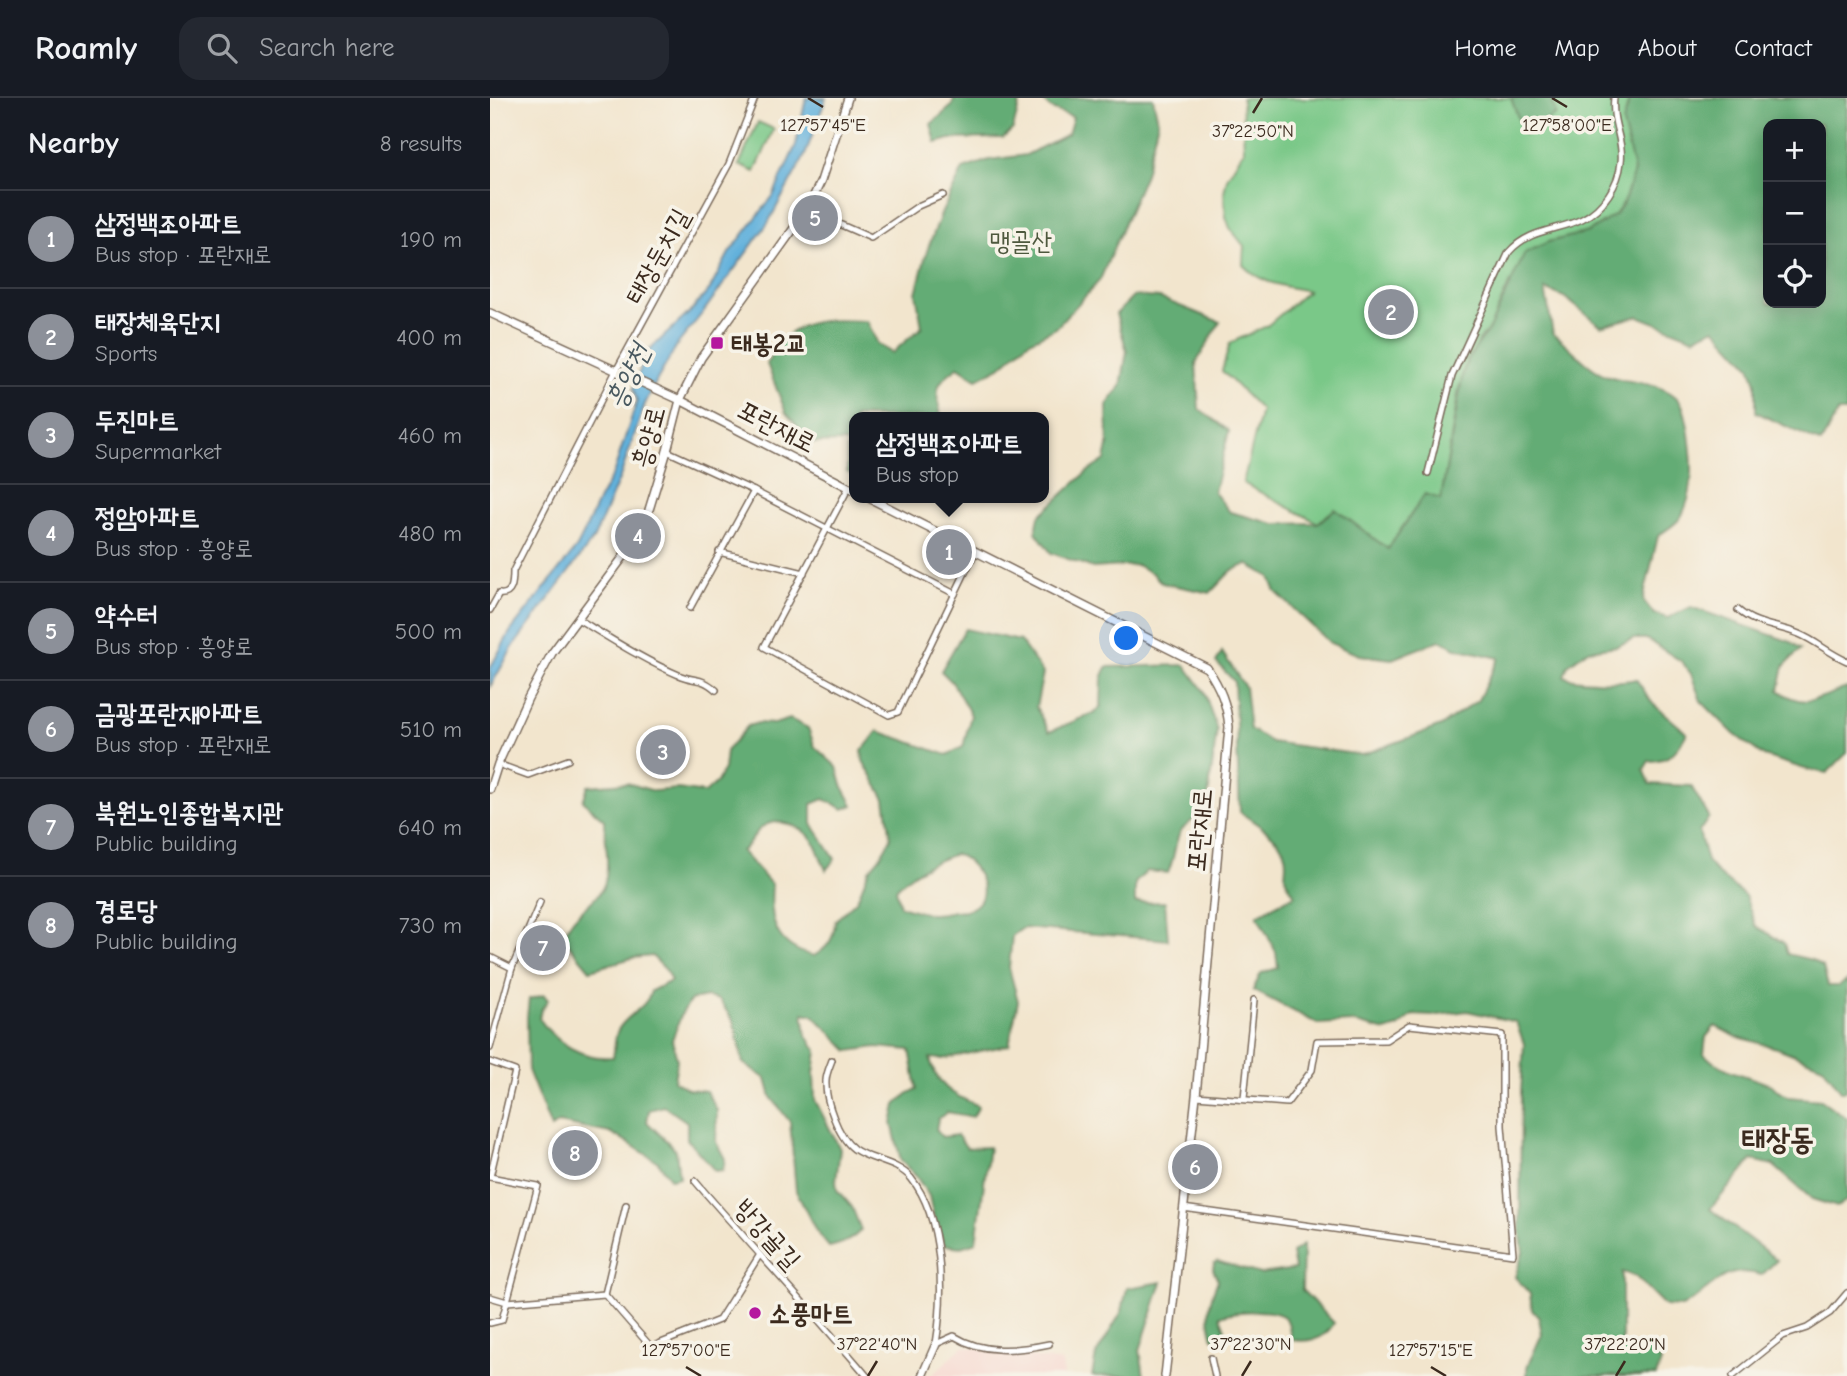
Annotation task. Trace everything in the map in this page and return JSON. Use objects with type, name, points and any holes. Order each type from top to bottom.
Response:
[{"type":"street","name":"태장둔치길","points":[[490,610],[499,594],[509,592],[513,585],[513,570],[616,371],[729,164],[755,98]]},
{"type":"street","name":"흥양로","points":[[490,789],[498,764],[528,698],[552,653],[624,556],[648,513],[680,400],[701,358],[807,210],[821,181],[848,98]]},
{"type":"street","points":[[1428,473],[1452,376],[1509,252],[1526,237],[1590,215],[1602,204],[1616,181],[1622,155],[1613,115],[1614,98]]},
{"type":"street","points":[[807,210],[871,238],[918,206],[943,195]]},
{"type":"street","name":"포란재로","points":[[490,313],[680,400],[849,487]]},
{"type":"street","points":[[667,451],[754,491],[956,594]]},
{"type":"street","points":[[690,608],[754,491]]},
{"type":"street","points":[[849,494],[827,528],[764,647],[889,715],[898,712],[975,552]]},
{"type":"street","name":"포란재로","points":[[879,503],[1207,668],[1218,683],[1227,706],[1229,727],[1196,1096],[1165,1376]]},
{"type":"street","points":[[719,552],[804,573]]},
{"type":"street","points":[[490,590],[499,594]]},
{"type":"street","points":[[1738,610],[1746,618],[1797,633],[1847,661]]},
{"type":"street","points":[[578,619],[682,676],[704,680],[716,690]]},
{"type":"street","points":[[498,764],[528,775],[568,760]]},
{"type":"street","points":[[490,1048],[512,968],[540,902]]},
{"type":"street","points":[[490,957],[512,968]]},
{"type":"street","points":[[1244,1098],[1254,1000]]},
{"type":"street","points":[[1183,1208],[1513,1254],[1502,1126],[1503,1035],[1409,1025],[1386,1040],[1317,1041],[1312,1070],[1287,1103],[1196,1096]]},
{"type":"street","points":[[832,1060],[826,1080],[835,1121],[841,1135],[855,1150],[881,1159],[909,1176],[922,1196],[939,1249],[940,1316],[936,1344],[922,1376]]},
{"type":"street","points":[[490,1062],[515,1071],[490,1177],[538,1186],[502,1320],[490,1324]]},
{"type":"street","name":"방강골길","points":[[695,1181],[867,1376]]},
{"type":"street","points":[[605,1294],[626,1205]]},
{"type":"street","points":[[605,1294],[651,1347],[719,1320],[760,1256]]},
{"type":"street","points":[[1733,1376],[1783,1336],[1807,1328],[1830,1313],[1847,1293]]},
{"type":"street","points":[[490,1297],[507,1302],[605,1294]]},
{"type":"street","points":[[936,1344],[954,1336],[969,1346],[1017,1351],[1049,1344]]},
{"type":"street","points":[[1211,1358],[1215,1376]]},
{"type":"shaded area","points":[[963,1346],[1062,1362],[1064,1376],[931,1376]]},
{"type":"green space","points":[[954,98],[1032,98],[1020,102],[1013,129],[1003,138],[950,139],[936,143],[931,124],[952,106]]},
{"type":"green space","name":"맹골산","points":[[1041,98],[1153,98],[1158,121],[1145,174],[1100,280],[1056,328],[1028,342],[1000,367],[977,379],[958,367],[950,373],[938,388],[940,412],[849,412],[849,473],[847,472],[847,442],[812,443],[786,413],[767,364],[785,337],[808,324],[835,320],[867,321],[878,344],[892,353],[922,327],[916,293],[927,251],[963,169],[989,160],[1026,155],[1068,134],[1073,117],[1051,109]]},
{"type":"green space","points":[[1242,98],[1511,98],[1525,134],[1556,114],[1550,98],[1630,98],[1625,118],[1634,174],[1621,205],[1615,215],[1510,282],[1490,327],[1479,341],[1459,388],[1441,500],[1425,494],[1387,550],[1335,509],[1318,523],[1243,483],[1261,410],[1222,371],[1230,343],[1267,326],[1308,291],[1273,283],[1257,276],[1243,265],[1244,246],[1230,228],[1226,217],[1224,192],[1227,178],[1244,150]]},
{"type":"green space","points":[[1511,98],[1550,98],[1556,114],[1524,134]]},
{"type":"green space","points":[[1630,98],[1847,98],[1847,412],[1838,412],[1821,443],[1756,412],[1756,383],[1750,366],[1715,328],[1694,338],[1638,316],[1601,326],[1564,297],[1545,289],[1553,334],[1583,361],[1603,374],[1663,389],[1683,406],[1691,454],[1690,492],[1680,518],[1658,536],[1643,600],[1654,614],[1668,618],[1691,607],[1791,642],[1801,649],[1784,666],[1779,690],[1797,700],[1813,700],[1847,688],[1847,753],[1827,773],[1764,756],[1734,734],[1701,701],[1691,674],[1681,661],[1646,639],[1633,639],[1617,646],[1588,650],[1568,665],[1564,676],[1599,681],[1636,679],[1653,704],[1687,733],[1668,757],[1649,761],[1644,769],[1650,784],[1691,786],[1709,817],[1699,832],[1707,861],[1745,896],[1756,926],[1784,943],[1787,954],[1812,960],[1823,967],[1828,986],[1838,986],[1847,981],[1846,1091],[1841,1091],[1823,1066],[1780,1049],[1735,1036],[1715,1026],[1706,1037],[1704,1054],[1713,1062],[1772,1085],[1789,1097],[1821,1100],[1847,1118],[1847,1200],[1837,1207],[1812,1199],[1773,1165],[1752,1160],[1710,1209],[1777,1260],[1762,1275],[1748,1272],[1727,1276],[1682,1307],[1665,1306],[1635,1276],[1622,1272],[1622,1343],[1633,1351],[1653,1344],[1661,1362],[1656,1376],[1527,1376],[1527,1367],[1542,1334],[1539,1318],[1532,1310],[1530,1294],[1515,1277],[1523,1252],[1520,1227],[1524,1044],[1516,1022],[1467,1011],[1432,1016],[1413,1015],[1398,1027],[1386,1031],[1352,1022],[1318,1024],[1253,990],[1261,973],[1278,968],[1276,952],[1257,915],[1295,895],[1285,877],[1286,861],[1282,848],[1272,836],[1240,812],[1234,681],[1216,662],[1222,652],[1245,687],[1250,729],[1271,742],[1362,755],[1441,726],[1478,700],[1499,658],[1456,648],[1440,640],[1392,659],[1359,655],[1330,643],[1276,592],[1270,577],[1247,564],[1231,571],[1210,593],[1162,583],[1137,565],[1093,568],[1051,553],[1036,532],[1039,516],[1087,472],[1105,460],[1108,446],[1107,405],[1121,386],[1127,351],[1116,314],[1134,296],[1160,298],[1220,322],[1196,363],[1199,409],[1229,431],[1214,492],[1230,512],[1275,524],[1318,523],[1335,509],[1388,549],[1425,494],[1441,499],[1463,372],[1468,359],[1490,327],[1525,253],[1548,242],[1588,232],[1615,215],[1624,202],[1634,171],[1623,123]]},
{"type":"green space","points":[[758,122],[774,129],[755,172],[739,165]]},
{"type":"green space","points":[[965,629],[1020,641],[1043,673],[1036,707],[1049,732],[1096,712],[1101,706],[1102,678],[1107,667],[1185,665],[1204,691],[1217,730],[1206,812],[1181,832],[1168,873],[1147,871],[1135,883],[1135,903],[1165,902],[1168,940],[1023,928],[1012,936],[1009,968],[1018,1001],[1009,1045],[942,1059],[930,1058],[941,1082],[953,1093],[978,1108],[973,1117],[947,1112],[938,1119],[936,1130],[942,1137],[957,1135],[967,1148],[989,1147],[976,1242],[961,1247],[945,1245],[936,1227],[929,1196],[916,1176],[901,1161],[892,1123],[896,1105],[917,1089],[910,1050],[877,1047],[849,1051],[813,1015],[803,1013],[806,1035],[817,1051],[814,1073],[815,1100],[840,1149],[837,1190],[852,1207],[861,1230],[842,1243],[829,1247],[816,1231],[796,1191],[790,1122],[771,1097],[766,1079],[743,1063],[734,1022],[719,1000],[707,997],[691,1000],[682,1013],[672,1040],[677,1060],[674,1081],[688,1089],[706,1091],[717,1110],[716,1142],[725,1159],[723,1170],[715,1171],[687,1139],[687,1122],[664,1106],[649,1110],[647,1122],[676,1150],[679,1177],[671,1179],[658,1162],[610,1133],[558,1123],[551,1128],[528,1070],[529,999],[544,995],[548,1000],[539,1018],[562,1042],[591,1056],[613,1057],[618,1030],[645,1002],[651,991],[671,981],[666,970],[652,956],[632,958],[590,970],[564,939],[572,921],[597,896],[605,882],[607,859],[604,820],[583,801],[588,786],[627,783],[654,791],[678,789],[705,793],[717,782],[724,769],[726,751],[748,726],[758,723],[774,724],[790,719],[808,728],[815,747],[837,767],[842,785],[853,805],[844,809],[824,799],[812,804],[812,824],[835,859],[826,870],[812,839],[802,830],[775,822],[762,827],[741,851],[772,885],[772,910],[777,931],[791,946],[814,956],[830,942],[835,921],[857,900],[869,870],[891,838],[885,799],[863,761],[862,751],[878,731],[947,755],[963,747],[971,715],[952,682],[941,671]],"holes":[[[955,854],[970,863],[980,879],[983,888],[978,903],[968,910],[937,914],[900,906],[896,889],[909,877]]]},
{"type":"green space","points":[[1303,1245],[1302,1290],[1334,1323],[1326,1334],[1316,1339],[1291,1340],[1286,1319],[1264,1311],[1220,1316],[1225,1329],[1220,1341],[1213,1338],[1210,1309],[1218,1280],[1213,1269],[1214,1263],[1217,1261],[1260,1274],[1295,1269],[1292,1253]]},
{"type":"green space","points":[[1162,1282],[1140,1350],[1144,1376],[1092,1376],[1096,1355],[1122,1311],[1127,1288]]},
{"type":"water","points":[[806,98],[826,98],[805,155],[768,223],[677,345],[657,380],[645,404],[620,477],[594,538],[513,647],[490,687],[490,668],[510,632],[577,547],[613,474],[637,401],[633,389],[646,353],[690,312],[710,289],[729,253],[773,196],[796,145]]},
{"type":"place","name":"약수터","points":[[815,218]]},
{"type":"place","name":"태장체육단지","points":[[1391,312]]},
{"type":"place","name":"태봉2교","points":[[717,343]]},
{"type":"place","name":"정암아파트","points":[[638,536]]},
{"type":"place","name":"삼정백조아파트","points":[[949,552]]},
{"type":"place","name":"두진마트","points":[[663,752]]},
{"type":"place","name":"북원노인종합복지관","points":[[543,948]]},
{"type":"place","name":"경로당","points":[[575,1153]]},
{"type":"place","name":"금광포란재아파트","points":[[1195,1167]]},
{"type":"place","name":"소풍마트","points":[[755,1313]]},
{"type":"district","name":"태장동","points":[[1778,1139]]},
{"type":"water label","name":"흥양천","points":[[627,376]]}]
